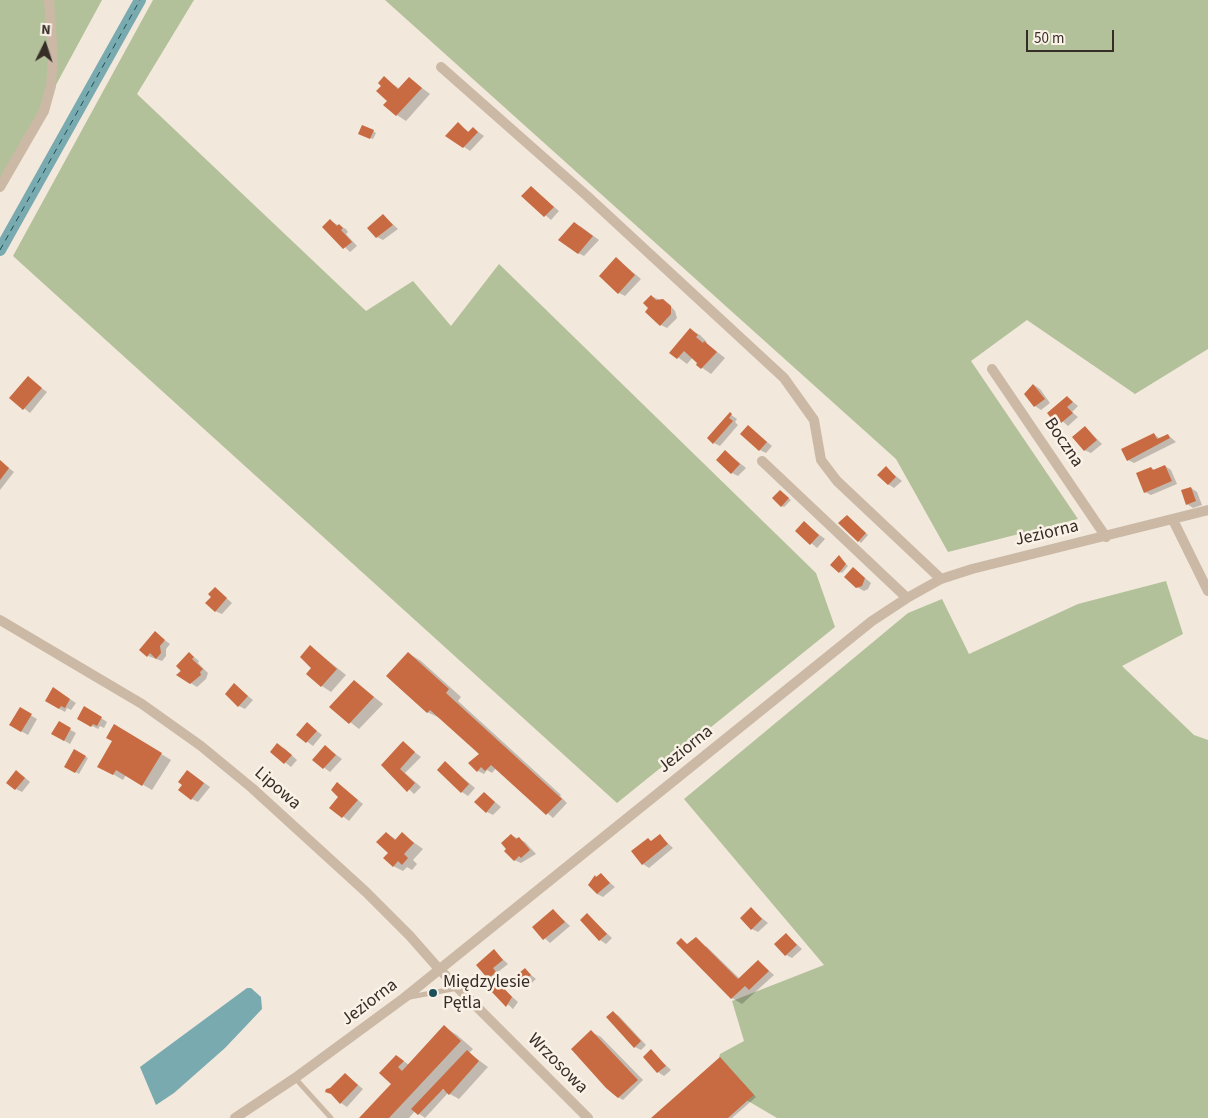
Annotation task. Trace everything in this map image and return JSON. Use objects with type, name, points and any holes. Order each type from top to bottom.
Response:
[{"type":"street","points":[[0,187],[44,111],[51,86],[53,58],[49,0]]},
{"type":"street","points":[[441,66],[586,195],[784,378],[814,420],[821,460],[837,482],[941,580]]},
{"type":"street","name":"Boczna","points":[[992,369],[1106,536]]},
{"type":"street","points":[[762,461],[907,598]]},
{"type":"street","name":"Jeziorna","points":[[235,1118],[295,1078],[404,998],[864,628],[907,598],[941,580],[972,569],[1208,510]]},
{"type":"street","points":[[1173,520],[1208,592]]},
{"type":"street","name":"Lipowa","points":[[0,620],[142,704],[201,746],[252,788],[366,892],[410,936],[439,969]]},
{"type":"street","name":"Wrzosowa","points":[[439,969],[588,1118]]},
{"type":"lane","points":[[404,998],[458,988]]},
{"type":"lane","points":[[295,1078],[331,1118]]},
{"type":"green space","points":[[0,0],[102,0],[0,188]]},
{"type":"green space","points":[[153,0],[194,0],[137,94],[366,311],[413,281],[451,326],[499,264],[816,573],[835,627],[617,803],[13,256]]},
{"type":"green space","points":[[385,0],[1208,0],[1208,349],[1135,394],[1027,320],[971,361],[1078,519],[948,552],[896,459]]},
{"type":"green space","points":[[1166,581],[1183,634],[1122,666],[1194,735],[1208,740],[1208,1118],[777,1118],[714,1081],[720,1054],[744,1041],[732,1001],[824,965],[684,799],[908,613],[942,599],[969,654],[1078,604]]},
{"type":"water","points":[[247,988],[251,988],[261,997],[262,1009],[225,1048],[174,1093],[156,1105],[140,1067]]},
{"type":"building","points":[[384,76],[398,89],[409,77],[422,88],[396,116],[383,105],[387,101],[376,91],[381,86],[378,83]]},
{"type":"building","points":[[458,122],[468,132],[473,127],[478,132],[463,148],[445,136]]},
{"type":"building","points":[[362,125],[374,130],[370,139],[358,134]]},
{"type":"building","points":[[531,186],[554,207],[544,217],[521,196]]},
{"type":"building","points":[[383,214],[393,225],[376,238],[367,228]]},
{"type":"building","points":[[330,219],[337,226],[339,224],[343,228],[341,230],[352,242],[343,249],[322,227]]},
{"type":"building","points":[[574,222],[593,236],[578,254],[558,240]]},
{"type":"building","points":[[616,257],[635,275],[618,294],[599,276]]},
{"type":"building","points":[[651,295],[656,300],[663,299],[671,306],[671,314],[660,326],[645,312],[648,308],[643,303]]},
{"type":"building","points":[[690,328],[698,335],[696,337],[717,352],[701,369],[684,351],[677,359],[669,353]]},
{"type":"building","points":[[28,376],[42,388],[23,410],[9,398]]},
{"type":"building","points":[[1033,384],[1045,399],[1034,407],[1024,394]]},
{"type":"building","points":[[1067,396],[1073,402],[1067,407],[1073,413],[1061,423],[1055,415],[1051,418],[1047,413]]},
{"type":"building","points":[[730,412],[732,414],[729,418],[733,421],[713,444],[707,438]]},
{"type":"building","points":[[748,425],[767,442],[759,451],[740,434]]},
{"type":"building","points":[[1085,426],[1097,440],[1084,451],[1072,437]]},
{"type":"building","points":[[1154,433],[1157,439],[1168,434],[1170,438],[1127,461],[1121,449]]},
{"type":"building","points":[[725,450],[740,464],[731,474],[716,460]]},
{"type":"building","points":[[0,460],[9,468],[0,480]]},
{"type":"building","points":[[1165,465],[1172,481],[1144,493],[1136,473],[1151,467],[1153,470]]},
{"type":"building","points":[[886,466],[896,477],[888,485],[877,475]]},
{"type":"building","points":[[1191,487],[1196,501],[1186,505],[1181,490]]},
{"type":"building","points":[[780,490],[789,498],[781,507],[772,498]]},
{"type":"building","points":[[847,515],[866,533],[858,542],[838,523]]},
{"type":"building","points":[[804,521],[819,535],[810,545],[795,531]]},
{"type":"building","points":[[839,555],[846,564],[839,573],[830,565]]},
{"type":"building","points":[[853,567],[865,578],[862,586],[856,588],[844,577]]},
{"type":"building","points":[[215,587],[227,598],[215,612],[205,603],[211,597],[208,594]]},
{"type":"building","points":[[155,631],[165,640],[160,646],[161,653],[156,659],[150,653],[147,657],[139,650]]},
{"type":"building","points":[[310,645],[337,669],[321,687],[306,674],[311,668],[300,657]]},
{"type":"building","points":[[189,652],[194,657],[192,659],[203,669],[200,672],[201,675],[190,684],[176,675],[181,671],[176,666]]},
{"type":"building","points":[[408,652],[449,689],[446,693],[562,799],[546,815],[491,765],[485,771],[481,767],[477,772],[468,763],[479,754],[430,710],[427,713],[386,676]]},
{"type":"building","points":[[354,680],[374,697],[349,724],[329,707]]},
{"type":"building","points":[[234,683],[248,696],[238,707],[225,694]]},
{"type":"building","points":[[53,687],[70,699],[65,708],[61,706],[59,709],[45,701]]},
{"type":"building","points":[[84,706],[102,717],[97,726],[93,724],[91,727],[77,719]]},
{"type":"building","points":[[20,707],[32,714],[21,732],[9,725]]},
{"type":"building","points":[[59,721],[71,728],[64,741],[51,734]]},
{"type":"building","points":[[307,722],[317,731],[306,743],[296,735]]},
{"type":"building","points":[[114,724],[162,753],[142,786],[116,770],[113,775],[97,767],[112,741],[106,738]]},
{"type":"building","points":[[403,741],[415,752],[400,769],[415,783],[407,792],[381,765]]},
{"type":"building","points":[[277,743],[292,755],[284,764],[270,752]]},
{"type":"building","points":[[325,745],[336,755],[323,769],[312,760]]},
{"type":"building","points":[[74,749],[86,756],[75,773],[64,767]]},
{"type":"building","points":[[445,761],[469,784],[461,793],[437,770]]},
{"type":"building","points":[[16,770],[25,778],[15,790],[6,783]]},
{"type":"building","points":[[187,770],[204,783],[191,800],[178,790],[182,785],[178,782]]},
{"type":"building","points":[[337,782],[358,800],[342,818],[329,808],[338,797],[331,790]]},
{"type":"building","points":[[484,792],[495,802],[486,813],[474,802]]},
{"type":"building","points":[[386,832],[395,840],[402,832],[414,843],[404,854],[408,858],[402,865],[398,861],[393,867],[383,858],[388,853],[376,842]]},
{"type":"building","points":[[511,834],[516,839],[519,837],[530,850],[514,861],[504,851],[506,849],[501,843]]},
{"type":"building","points":[[660,834],[668,844],[642,865],[631,851],[648,838],[651,841]]},
{"type":"building","points":[[601,873],[610,883],[597,894],[588,885],[595,875],[596,877]]},
{"type":"building","points":[[751,907],[762,919],[751,930],[740,918]]},
{"type":"building","points":[[553,909],[565,922],[543,940],[532,927]]},
{"type":"building","points":[[587,913],[607,934],[599,941],[580,920]]},
{"type":"building","points":[[786,933],[797,945],[785,956],[774,944]]},
{"type":"building","points":[[696,937],[738,979],[758,960],[769,971],[749,990],[745,986],[731,999],[676,943],[681,938],[687,944]]},
{"type":"building","points":[[494,949],[503,960],[493,968],[496,972],[488,979],[476,965]]},
{"type":"building","points":[[525,968],[531,975],[518,986],[512,979]]},
{"type":"building","points":[[498,982],[512,997],[506,1007],[490,990]]},
{"type":"building","points":[[613,1011],[641,1041],[634,1048],[606,1017]]},
{"type":"building","points":[[444,1025],[461,1041],[389,1118],[359,1118],[391,1084],[379,1073],[396,1055],[404,1061],[398,1067],[402,1071]]},
{"type":"building","points":[[591,1030],[638,1080],[618,1098],[606,1088],[571,1049]]},
{"type":"building","points":[[651,1049],[666,1066],[657,1073],[643,1057]]},
{"type":"building","points":[[467,1050],[479,1061],[449,1095],[443,1089],[418,1115],[411,1109]]},
{"type":"building","points":[[720,1057],[754,1095],[728,1118],[651,1118]]},
{"type":"building","points":[[345,1073],[358,1085],[340,1104],[331,1094],[325,1092]]},
{"type":"waterway","points":[[0,250],[140,0]]},
{"type":"ferry route","points":[[0,250],[140,0]]},
{"type":"place","name":"Międzylesie Pętla","points":[[433,993]]}]
